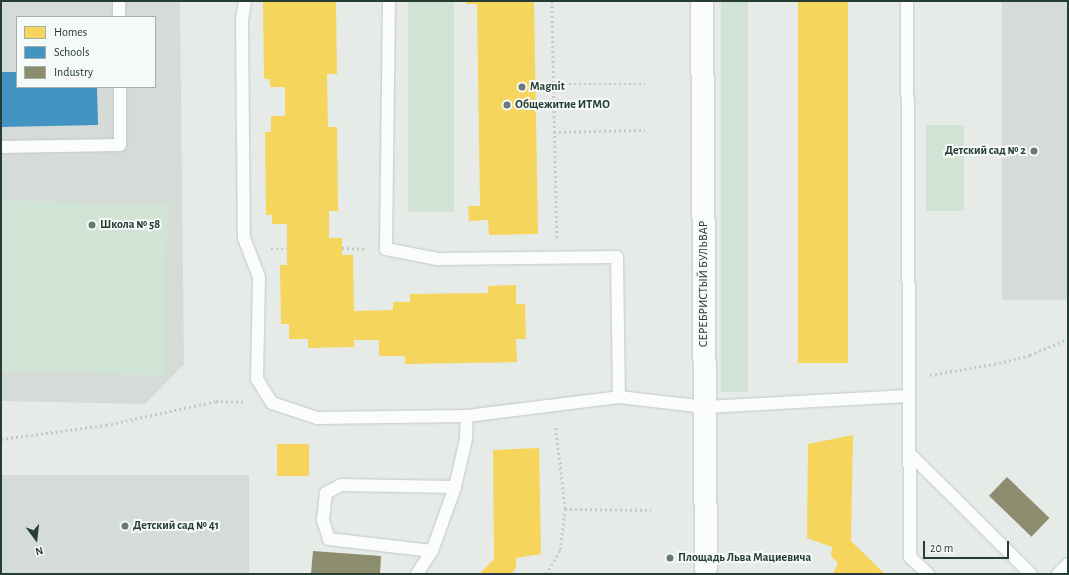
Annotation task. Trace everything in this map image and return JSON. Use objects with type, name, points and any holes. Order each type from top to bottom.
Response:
[{"type":"street","name":"СЕРЕБРИСТЫЙ БУЛЬВАР","points":[[702,1],[706,572]]},
{"type":"lane","points":[[118,1],[119,16]]},
{"type":"lane","points":[[245,1],[242,21],[244,238],[259,277],[257,379],[272,403],[316,418],[467,416],[618,397],[705,406],[908,396]]},
{"type":"lane","points":[[389,1],[386,249],[437,258],[617,258],[618,397]]},
{"type":"lane","points":[[907,1],[910,557],[928,574]]},
{"type":"lane","points":[[1,146],[120,145],[120,88]]},
{"type":"lane","points":[[417,574],[432,551],[455,487],[466,439],[467,416]]},
{"type":"lane","points":[[909,453],[1031,574]]},
{"type":"lane","points":[[432,551],[329,539],[323,520],[326,493],[341,486],[455,487]]},
{"type":"lane","points":[[1058,574],[1068,564]]},
{"type":"path","points":[[552,1],[557,234]]},
{"type":"path","points":[[554,84],[645,84]]},
{"type":"path","points":[[554,132],[645,130]]},
{"type":"path","points":[[908,379],[999,363],[1030,355],[1068,339]]},
{"type":"path","points":[[1,439],[106,425],[216,401],[272,403]]},
{"type":"path","points":[[546,574],[560,550],[565,509],[553,404]]},
{"type":"path","points":[[565,509],[651,510]]},
{"type":"shaded area","name":"Школа № 58","points":[[1,1],[180,1],[184,364],[145,404],[1,401]]},
{"type":"shaded area","name":"Детский сад № 2","points":[[1002,1],[1068,1],[1068,300],[1002,300]]},
{"type":"shaded area","name":"Детский сад № 41","points":[[1,475],[249,475],[249,574],[1,574]]},
{"type":"green space","points":[[408,1],[454,1],[454,212],[408,212]]},
{"type":"green space","points":[[721,1],[748,1],[748,392],[721,392]]},
{"type":"green space","points":[[926,125],[964,125],[964,211],[926,211]]},
{"type":"green space","points":[[1,201],[167,204],[164,375],[1,372]]},
{"type":"building: Homes","points":[[263,1],[336,1],[337,74],[327,74],[328,127],[337,127],[338,211],[329,211],[329,238],[342,238],[342,255],[353,255],[354,311],[393,310],[393,302],[410,302],[410,294],[488,293],[488,286],[516,285],[516,304],[525,304],[526,339],[516,339],[517,362],[405,364],[405,356],[379,356],[379,340],[354,340],[354,347],[308,348],[308,339],[289,339],[289,324],[281,324],[280,265],[287,265],[287,224],[272,224],[272,215],[266,215],[265,132],[271,132],[271,116],[285,116],[285,87],[270,87],[270,79],[264,79]]},
{"type":"building: Homes","name":"Общежитие ИТМО","points":[[466,1],[534,1],[538,234],[489,235],[488,220],[469,221],[468,206],[480,206],[477,4],[466,4]]},
{"type":"building: Homes","points":[[798,1],[848,1],[848,363],[798,363]]},
{"type":"building: Homes","points":[[853,435],[851,541],[885,574],[833,574],[838,563],[831,556],[832,547],[807,538],[808,444]]},
{"type":"building: Homes","points":[[277,444],[309,444],[309,476],[277,476]]},
{"type":"building: Homes","points":[[539,448],[541,554],[516,558],[516,568],[511,574],[479,574],[494,559],[493,450]]},
{"type":"building: Schools","points":[[1,72],[16,72],[16,88],[97,88],[98,125],[1,127]]},
{"type":"building: Industry","points":[[1007,477],[1049,518],[1031,537],[989,496]]},
{"type":"building: Industry","points":[[313,551],[381,556],[380,574],[311,574]]},
{"type":"place","name":"Magnit","points":[[522,87]]},
{"type":"place","name":"Общежитие ИТМО","points":[[507,105]]},
{"type":"place","name":"Детский сад № 2","points":[[1034,151]]},
{"type":"place","name":"Школа № 58","points":[[92,225]]},
{"type":"place","name":"Детский сад № 41","points":[[125,526]]},
{"type":"place","name":"Площадь Льва Мациевича","points":[[670,558]]}]
